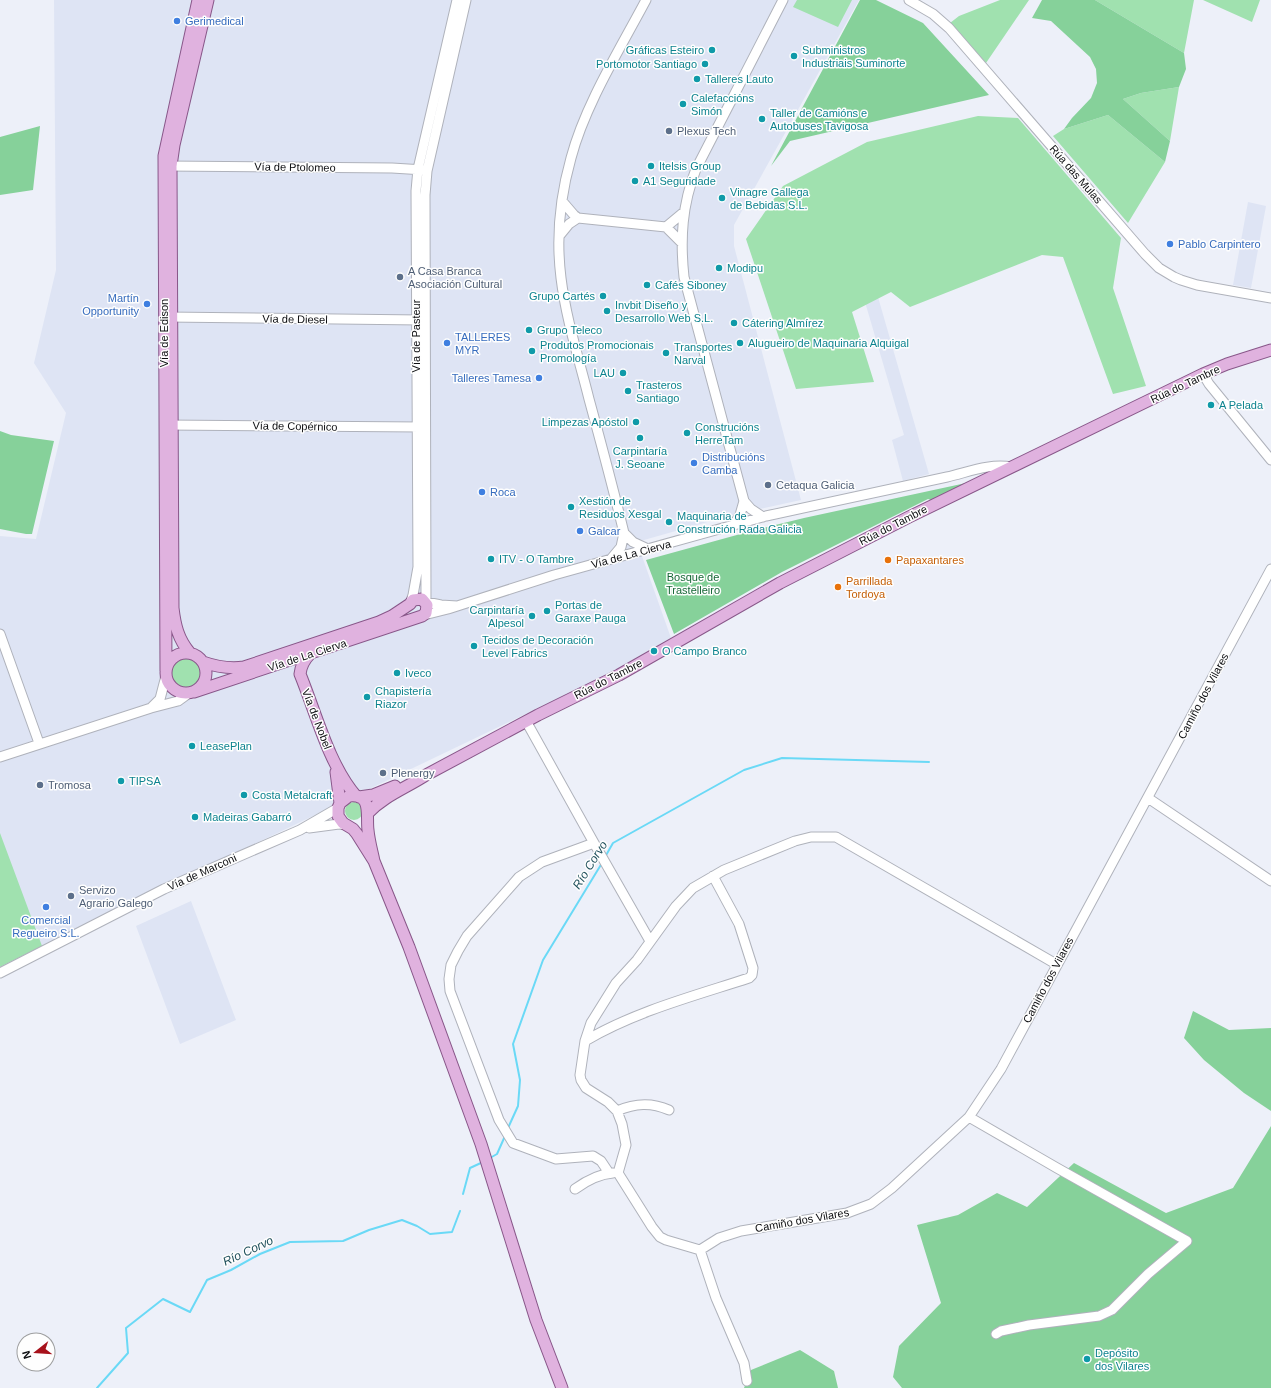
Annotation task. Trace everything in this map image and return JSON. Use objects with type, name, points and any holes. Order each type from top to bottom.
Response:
[{"type":"main road","name":"Vía de Edison","points":[[166,674],[169,317],[166,143],[198,0]]},
{"type":"main road","name":"Vía de Edison","points":[[167,166],[174,145],[208,0]]},
{"type":"main road","name":"Rúa do Tambre","points":[[526,721],[619,675],[780,583],[983,475],[1012,466],[1203,374],[1227,364],[1271,350]]},
{"type":"main road","name":"Vía de Edison","points":[[169,425],[173,608],[175,623],[180,638],[190,653]]},
{"type":"main road","points":[[416,598],[422,599],[426,602],[427,610],[422,616],[411,613],[410,604],[416,598]]},
{"type":"main road","name":"Vía de La Cierva","points":[[203,662],[218,667],[244,667],[379,622],[392,616],[410,604]]},
{"type":"main road","name":"Vía de La Cierva","points":[[192,693],[422,616]]},
{"type":"main road","points":[[183,653],[190,653],[195,655],[203,662],[206,667],[206,679],[200,689],[192,693],[184,694],[174,690],[168,681],[166,674],[168,664],[172,659],[183,653]]},
{"type":"main road","name":"Vía de Nobel","points":[[300,674],[304,660],[310,654]]},
{"type":"main road","name":"Vía de Nobel","points":[[281,663],[293,668],[300,674],[334,764],[339,786],[339,806]]},
{"type":"main road","points":[[348,826],[361,824],[367,815],[383,799],[526,721]]},
{"type":"main road","name":"Vía de Nobel","points":[[334,764],[346,784],[358,797]]},
{"type":"main road","points":[[426,775],[373,795],[358,797],[349,796],[342,800],[338,812],[340,820],[358,834],[374,861],[425,988],[481,1144],[536,1320],[562,1388]]},
{"type":"main road","points":[[358,797],[366,804],[368,830],[374,861]]},
{"type":"street","name":"Vía de Pasteur","points":[[410,604],[418,567],[424,195],[423,170],[457,0]]},
{"type":"street","name":"Vía de Pasteur","points":[[423,170],[466,0]]},
{"type":"street","points":[[630,554],[630,545],[625,537],[568,317],[561,277],[560,217],[571,157],[582,124],[598,90],[646,0]]},
{"type":"street","points":[[749,521],[684,277],[682,229],[684,212],[691,182],[702,156],[783,0]]},
{"type":"street","name":"Rúa das Mulas","points":[[909,0],[933,14],[949,28],[1145,254],[1159,268],[1174,277],[1189,283],[1271,298]]},
{"type":"street","name":"Vía de Ptolomeo","points":[[167,166],[423,170]]},
{"type":"street","points":[[562,200],[575,218]]},
{"type":"street","points":[[669,228],[684,212]]},
{"type":"street","points":[[560,217],[568,214],[575,218],[682,229]]},
{"type":"street","points":[[560,235],[566,226],[575,218]]},
{"type":"street","points":[[669,228],[682,243]]},
{"type":"street","name":"Vía de Diesel","points":[[169,317],[421,320]]},
{"type":"street","points":[[1203,374],[1209,384],[1271,460]]},
{"type":"street","name":"Vía de Copérnico","points":[[169,425],[421,427]]},
{"type":"street","name":"Vía de Pasteur","points":[[421,427],[426,602]]},
{"type":"street","name":"Vía de La Cierva","points":[[422,616],[554,575],[763,517],[983,475],[986,467],[998,465],[1012,466]]},
{"type":"street","points":[[983,475],[992,469],[986,467]]},
{"type":"street","points":[[745,504],[763,517]]},
{"type":"street","points":[[733,526],[745,504]]},
{"type":"street","points":[[625,537],[648,549]]},
{"type":"street","points":[[611,559],[618,551],[625,537]]},
{"type":"street","name":"Camiño dos Vilares","points":[[700,1250],[719,1238],[741,1231],[846,1213],[871,1204],[892,1188],[969,1117],[1001,1068],[1271,569]]},
{"type":"street","name":"Vía de La Cierva","points":[[426,602],[457,606]]},
{"type":"street","points":[[0,634],[39,743]]},
{"type":"street","points":[[151,708],[160,699],[164,689],[166,674]]},
{"type":"street","name":"Vía de La Cierva","points":[[0,756],[151,708],[178,701],[192,693]]},
{"type":"street","points":[[526,721],[650,941]]},
{"type":"street","points":[[1148,798],[1271,881]]},
{"type":"street","name":"Vía de Marconi","points":[[0,973],[164,889],[300,830],[339,806]]},
{"type":"street","name":"Vía de Marconi","points":[[300,830],[324,826],[348,826]]},
{"type":"street","points":[[747,1381],[744,1362],[716,1298],[700,1250],[666,1240],[652,1227],[618,1173],[626,1145],[622,1124],[617,1111],[608,1102],[586,1088],[580,1075],[591,1023],[616,984],[637,960],[676,906],[693,888],[713,876],[795,841],[811,837],[836,837],[1056,964]]},
{"type":"street","points":[[594,843],[542,862],[519,877],[467,936],[451,965],[449,979],[450,991],[499,1120],[513,1143],[556,1159],[593,1156],[602,1160],[609,1173]]},
{"type":"street","points":[[586,1041],[607,1028],[631,1018],[749,978],[752,975],[752,964],[739,924],[713,876]]},
{"type":"street","points":[[617,1111],[633,1105],[652,1104],[669,1110]]},
{"type":"street","points":[[969,1117],[1187,1241],[1148,1274],[1112,1310],[1099,1316],[1029,1325],[1001,1331],[996,1334]]},
{"type":"street","points":[[575,1189],[588,1180],[609,1173],[618,1173]]},
{"type":"shaded area","points":[[54,0],[859,0],[734,225],[734,246],[801,500],[732,515],[637,542],[671,638],[609,674],[0,967],[0,536],[36,539],[66,413],[34,363],[56,270]]},
{"type":"shaded area","points":[[1248,202],[1266,206],[1251,288],[1233,285]]},
{"type":"shaded area","points":[[878,297],[929,474],[903,481],[892,440],[904,435],[865,302]]},
{"type":"shaded area","points":[[191,901],[236,1020],[180,1044],[136,926]]},
{"type":"green space","points":[[797,0],[852,0],[838,27],[793,7]]},
{"type":"green space","points":[[860,0],[876,0],[923,23],[989,95],[790,141],[771,166]]},
{"type":"green space","points":[[1000,0],[1029,0],[986,63],[950,23],[959,16]]},
{"type":"green space","points":[[1042,0],[1095,0],[1184,53],[1186,69],[1179,87],[1141,93],[1123,99],[1170,141],[1165,162],[1108,115],[1064,129],[1091,98],[1097,83],[1096,69],[1090,57],[1051,21],[1032,18]]},
{"type":"green space","points":[[1095,0],[1194,0],[1184,53]]},
{"type":"green space","points":[[1203,0],[1260,0],[1252,22]]},
{"type":"green space","points":[[1179,87],[1170,141],[1123,99],[1141,93]]},
{"type":"green space","points":[[1108,115],[1165,162],[1128,223],[1053,136],[1064,129]]},
{"type":"green space","points":[[978,116],[1018,118],[1121,238],[1113,288],[1146,386],[1113,394],[1063,257],[1042,255],[910,307],[891,292],[852,312],[874,382],[796,389],[746,239],[783,186],[867,142]]},
{"type":"green space","points":[[40,126],[33,190],[0,195],[0,137]]},
{"type":"green space","points":[[0,431],[11,435],[54,441],[32,534],[0,529]]},
{"type":"green space","name":"Bosque de Trastelleiro","points":[[966,483],[931,500],[928,499],[782,572],[674,634],[646,560],[804,518]]},
{"type":"green space","points":[[186,659],[192,660],[196,663],[199,667],[199,679],[196,683],[192,686],[186,687],[180,686],[176,683],[173,679],[172,673],[173,667],[176,663],[180,660]]},
{"type":"green space","points":[[354,802],[360,805],[363,811],[360,817],[354,820],[348,817],[345,811],[348,805]]},
{"type":"green space","points":[[0,833],[42,946],[0,967]]},
{"type":"green space","points":[[1193,1011],[1229,1030],[1271,1028],[1271,1111],[1244,1093],[1204,1060],[1184,1038]]},
{"type":"green space","points":[[1271,1126],[1271,1388],[902,1388],[893,1377],[899,1346],[941,1303],[917,1225],[958,1215],[997,1193],[1027,1207],[1074,1163],[1166,1213],[1233,1188]]},
{"type":"green space","points":[[800,1350],[834,1371],[838,1388],[744,1388],[751,1370]]},
{"type":"waterway","name":"Río Corvo","points":[[605,857],[613,843],[744,770],[782,758],[929,762]]},
{"type":"waterway","name":"Río Corvo","points":[[508,1128],[518,1106],[520,1080],[513,1044],[543,960],[602,863]]},
{"type":"waterway","name":"Río Corvo","points":[[490,1158],[497,1154],[505,1136]]},
{"type":"waterway","name":"Río Corvo","points":[[463,1194],[470,1168],[483,1162]]},
{"type":"waterway","name":"Río Corvo","points":[[97,1388],[128,1353],[126,1328],[163,1299],[190,1312],[207,1280],[231,1270],[260,1254],[290,1242],[343,1241],[369,1230],[402,1220],[417,1226],[430,1234],[452,1232],[460,1211]]},
{"type":"place","name":"Gerimedical","points":[[177,21]]},
{"type":"place","name":"Gráficas Esteiro","points":[[712,50]]},
{"type":"place","name":"Subministros Industriais Suminorte","points":[[794,56]]},
{"type":"place","name":"Portomotor Santiago","points":[[705,64]]},
{"type":"place","name":"Talleres Lauto","points":[[697,79]]},
{"type":"place","name":"Calefaccións Simón","points":[[683,104]]},
{"type":"place","name":"Taller de Camións e Autobuses Tavigosa","points":[[762,119]]},
{"type":"place","name":"Plexus Tech","points":[[669,131]]},
{"type":"place","name":"Itelsis Group","points":[[651,166]]},
{"type":"place","name":"A1 Seguridade","points":[[635,181]]},
{"type":"place","name":"Vinagre Gallega de Bebidas S.L.","points":[[722,198]]},
{"type":"place","name":"Pablo Carpintero","points":[[1170,244]]},
{"type":"place","name":"Modipu","points":[[719,268]]},
{"type":"place","name":"A Casa Branca Asociación Cultural","points":[[400,277]]},
{"type":"place","name":"Cafés Siboney","points":[[647,285]]},
{"type":"place","name":"Grupo Cartés","points":[[603,296]]},
{"type":"place","name":"Martín Opportunity","points":[[147,304]]},
{"type":"place","name":"Invbit Diseño y Desarrollo Web S.L.","points":[[607,311]]},
{"type":"place","name":"Cátering Almírez","points":[[734,323]]},
{"type":"place","name":"Grupo Teleco","points":[[529,330]]},
{"type":"place","name":"TALLERES MYR","points":[[447,343]]},
{"type":"place","name":"Alugueiro de Maquinaria Alquigal","points":[[740,343]]},
{"type":"place","name":"Produtos Promocionais Promología","points":[[532,351]]},
{"type":"place","name":"Transportes Narval","points":[[666,353]]},
{"type":"place","name":"LAU","points":[[623,373]]},
{"type":"place","name":"Talleres Tamesa","points":[[539,378]]},
{"type":"place","name":"Trasteros Santiago","points":[[628,391]]},
{"type":"place","name":"A Pelada","points":[[1211,405]]},
{"type":"place","name":"Limpezas Apóstol","points":[[636,422]]},
{"type":"place","name":"Construcións HerreTam","points":[[687,433]]},
{"type":"place","name":"Carpintaría J. Seoane","points":[[640,438]]},
{"type":"place","name":"Distribucións Camba","points":[[694,463]]},
{"type":"place","name":"Cetaqua Galicia","points":[[768,485]]},
{"type":"place","name":"Roca","points":[[482,492]]},
{"type":"place","name":"Xestión de Residuos Xesgal","points":[[571,507]]},
{"type":"place","name":"Maquinaria de Construción Rada Galicia","points":[[669,522]]},
{"type":"place","name":"Galcar","points":[[580,531]]},
{"type":"place","name":"ITV - O Tambre","points":[[491,559]]},
{"type":"place","name":"Papaxantares","points":[[888,560]]},
{"type":"place","name":"Parrillada Tordoya","points":[[838,587]]},
{"type":"place","name":"Portas de Garaxe Pauga","points":[[547,611]]},
{"type":"place","name":"Carpintaría Alpesol","points":[[532,616]]},
{"type":"place","name":"Tecidos de Decoración Level Fabrics","points":[[474,646]]},
{"type":"place","name":"O Campo Branco","points":[[654,651]]},
{"type":"place","name":"Iveco","points":[[397,673]]},
{"type":"place","name":"Chapistería Riazor","points":[[367,697]]},
{"type":"place","name":"LeasePlan","points":[[192,746]]},
{"type":"place","name":"Plenergy","points":[[383,773]]},
{"type":"place","name":"TIPSA","points":[[121,781]]},
{"type":"place","name":"Tromosa","points":[[40,785]]},
{"type":"place","name":"Costa Metalcraft","points":[[244,795]]},
{"type":"place","name":"Madeiras Gabarró","points":[[195,817]]},
{"type":"place","name":"Servizo Agrario Galego","points":[[71,896]]},
{"type":"place","name":"Comercial Regueiro S.L.","points":[[46,907]]},
{"type":"place","name":"Depósito dos Vilares","points":[[1087,1359]]}]
